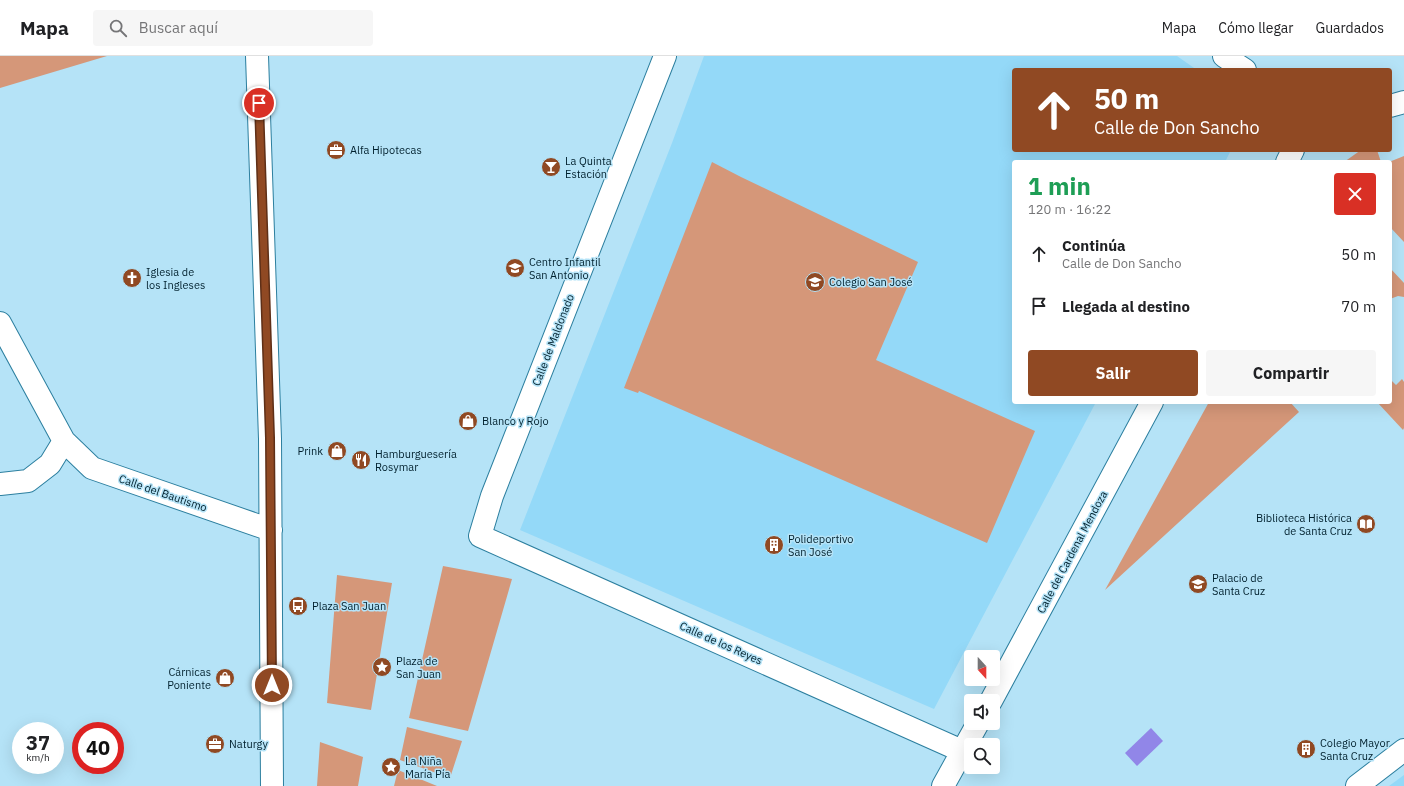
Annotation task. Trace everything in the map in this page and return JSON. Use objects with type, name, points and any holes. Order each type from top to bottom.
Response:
[{"type":"street","points":[[257,56],[270,438],[272,786]]},
{"type":"street","name":"Calle de Maldonado","points":[[480,536],[495,488],[665,56]]},
{"type":"street","points":[[1224,56],[1242,68]]},
{"type":"street","points":[[1392,105],[1404,102]]},
{"type":"street","name":"Calle del Bautismo","points":[[0,324],[64,440],[92,468],[271,530]]},
{"type":"street","name":"Calle del Cardenal Mendoza","points":[[995,694],[1151,404]]},
{"type":"street","points":[[0,484],[28,481],[50,464],[64,440]]},
{"type":"street","name":"Calle de los Reyes","points":[[480,536],[962,751]]},
{"type":"street","points":[[943,786],[974,730]]},
{"type":"street","points":[[1357,786],[1404,750]]},
{"type":"shaded area","points":[[0,56],[107,56],[0,88]]},
{"type":"shaded area","name":"Colegio San José","points":[[704,56],[1177,56],[1194,68],[1012,68],[1012,152],[1230,152],[1226,160],[1012,160],[1012,404],[1095,404],[934,709],[520,530],[672,143]]},
{"type":"shaded area","points":[[1358,152],[1378,152],[1380,160],[1347,160]]},
{"type":"shaded area","points":[[1404,156],[1404,242],[1392,229],[1392,161]]},
{"type":"shaded area","points":[[712,162],[918,262],[876,360],[1035,431],[987,543],[639,391],[638,393],[624,388]]},
{"type":"shaded area","points":[[1392,270],[1404,283],[1404,297],[1398,296],[1392,298]]},
{"type":"shaded area","points":[[1402,379],[1404,382],[1403,430],[1379,404],[1392,404],[1392,381],[1396,385]]},
{"type":"shaded area","points":[[1208,404],[1292,404],[1299,412],[1105,590]]},
{"type":"shaded area","points":[[443,566],[512,579],[468,731],[409,718]]},
{"type":"shaded area","points":[[337,575],[392,583],[371,710],[327,703]]},
{"type":"shaded area","points":[[407,727],[462,741],[450,778],[400,760]]},
{"type":"shaded area","points":[[1151,728],[1163,741],[1137,766],[1125,753]]},
{"type":"shaded area","points":[[320,742],[363,757],[358,786],[317,786]]},
{"type":"shaded area","points":[[398,770],[437,786],[394,786]]},
{"type":"shaded area","points":[[1404,775],[1404,786],[1389,786]]},
{"type":"place","name":"Alfa Hipotecas","points":[[336,150]]},
{"type":"place","name":"La Quinta Estación","points":[[551,167]]},
{"type":"place","name":"Centro Infantil San Antonio","points":[[515,268]]},
{"type":"place","name":"Iglesia de los Ingleses","points":[[132,278]]},
{"type":"place","name":"Colegio San José","points":[[815,282]]},
{"type":"place","name":"Blanco y Rojo","points":[[468,421]]},
{"type":"place","name":"Prink","points":[[337,451]]},
{"type":"place","name":"Hamburguesería Rosymar","points":[[361,460]]},
{"type":"place","name":"Biblioteca Histórica de Santa Cruz","points":[[1366,524]]},
{"type":"place","name":"Polideportivo San José","points":[[774,545]]},
{"type":"place","name":"Palacio de Santa Cruz","points":[[1198,584]]},
{"type":"place","name":"Plaza San Juan","points":[[298,606]]},
{"type":"place","name":"Plaza de San Juan","points":[[382,667]]},
{"type":"place","name":"Cárnicas Poniente","points":[[225,678]]},
{"type":"place","name":"Naturgy","points":[[215,744]]},
{"type":"place","name":"Colegio Mayor Santa Cruz","points":[[1306,749]]},
{"type":"place","name":"La Niña María Pía","points":[[391,767]]},
{"type":"route","points":[[259,103],[270,438],[272,685]]}]
